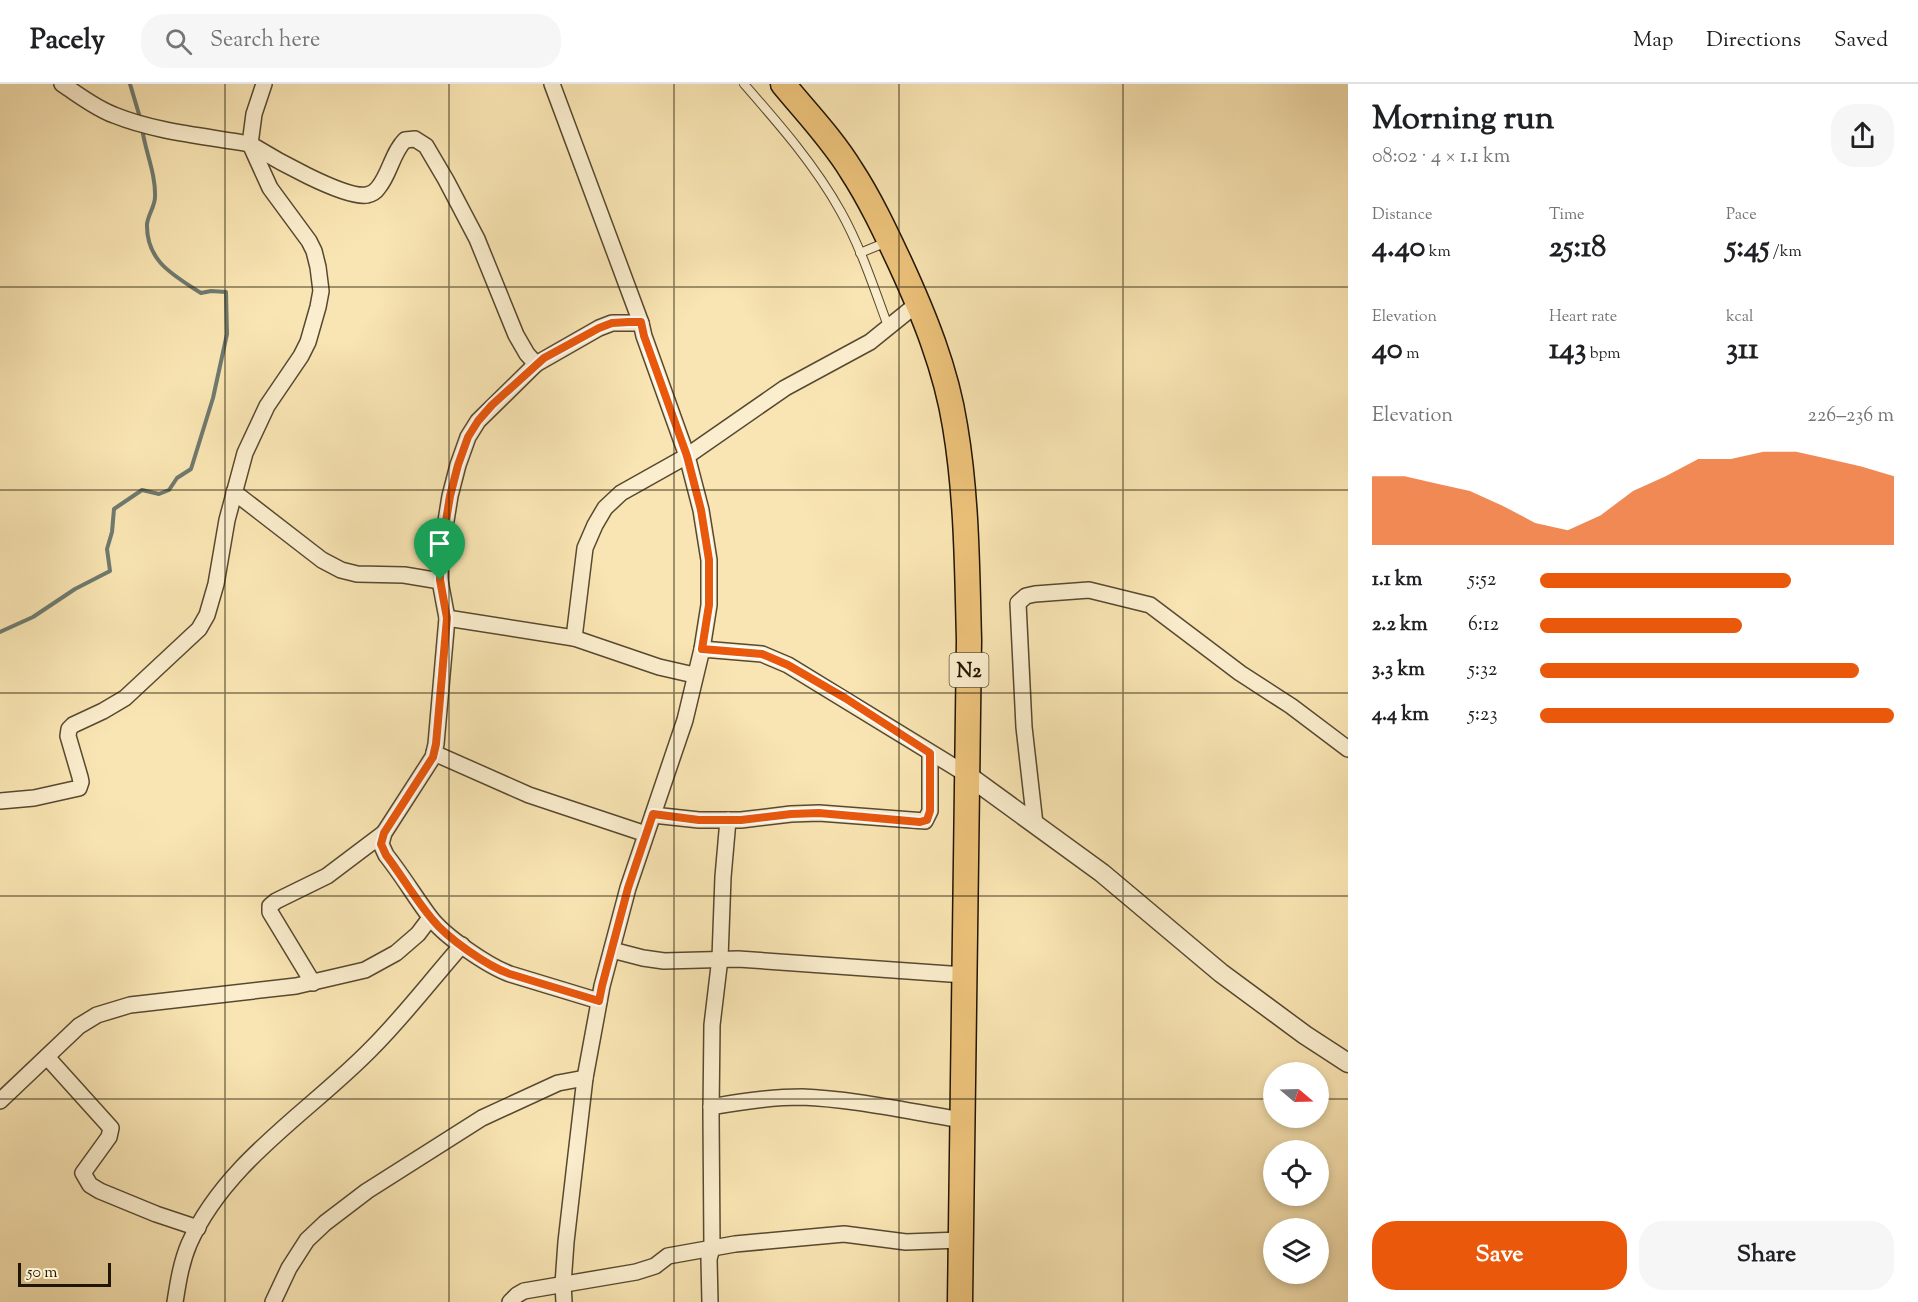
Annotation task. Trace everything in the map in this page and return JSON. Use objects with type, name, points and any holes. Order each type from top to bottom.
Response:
[{"type":"highway","name":"N2","points":[[783,84],[850,168],[890,241],[917,304],[946,383],[955,425],[966,538],[969,640],[960,1302]]},
{"type":"street","points":[[62,84],[113,115],[154,127],[250,144],[303,174],[351,194],[369,195],[379,188],[405,140],[411,138],[421,142],[426,146],[446,180],[477,239],[516,335],[536,364]]},
{"type":"street","points":[[0,801],[34,798],[79,788],[81,782],[68,736],[69,729],[125,698],[199,628],[212,603],[223,536],[245,453],[267,406],[308,342],[321,291],[314,251],[270,188],[250,144],[254,114],[264,84]]},
{"type":"street","points":[[552,84],[641,322],[687,456],[701,510],[709,560],[709,605],[702,649],[685,720],[628,888],[599,1001],[585,1078],[566,1242],[564,1302]]},
{"type":"street","points":[[574,638],[585,548],[605,508],[621,493],[687,456],[785,388],[870,342],[917,304]]},
{"type":"street","points":[[599,1001],[500,970],[476,956],[430,918],[382,848],[381,839],[434,753],[439,729],[447,618],[440,580],[440,558],[450,496],[468,437],[492,405],[536,364],[605,326],[622,322],[641,322]]},
{"type":"street","points":[[234,492],[322,560],[341,570],[357,574],[404,575],[440,580]]},
{"type":"street","points":[[1035,824],[1024,727],[1018,603],[1026,596],[1089,590],[1150,605],[1240,673],[1291,706],[1348,749]]},
{"type":"street","points":[[447,618],[574,638],[659,667],[694,675]]},
{"type":"street","points":[[702,649],[762,654],[788,665],[966,774],[1102,873],[1221,974],[1348,1063]]},
{"type":"street","points":[[434,753],[529,795],[646,834]]},
{"type":"street","points":[[653,814],[699,820],[728,820],[819,813],[925,821],[930,811],[930,753]]},
{"type":"street","points":[[710,1302],[712,1025],[720,958],[728,820]]},
{"type":"street","points":[[313,983],[270,912],[270,906],[327,876],[384,833]]},
{"type":"street","points":[[0,1101],[79,1026],[97,1015],[130,1005],[296,986],[365,970],[396,953],[418,934],[430,918]]},
{"type":"street","points":[[175,1302],[181,1269],[189,1245],[216,1200],[237,1173],[372,1048],[462,945]]},
{"type":"street","points":[[612,950],[663,961],[720,958],[964,975]]},
{"type":"street","points":[[47,1057],[111,1128],[110,1137],[83,1173],[90,1185],[156,1214],[198,1228]]},
{"type":"street","points":[[273,1302],[307,1240],[367,1191],[482,1119],[558,1083],[585,1078]]},
{"type":"street","points":[[711,1107],[803,1097],[962,1120]]},
{"type":"street","points":[[510,1302],[524,1291],[642,1271],[655,1266],[668,1256],[735,1244],[843,1234],[906,1242],[960,1240]]},
{"type":"lane","points":[[744,84],[784,131],[828,190],[860,253],[888,326]]},
{"type":"lane","points":[[860,253],[890,241]]},
{"type":"waterway","points":[[130,84],[141,121]]},
{"type":"waterway","points":[[0,632],[33,617],[75,589],[110,571],[107,549],[112,532],[114,509],[142,490],[159,494],[169,490],[177,478],[191,469],[213,398],[227,334],[226,292],[201,293],[163,266],[151,248],[147,224],[155,200],[155,188],[142,128]]},
{"type":"route","points":[[641,322],[687,456],[701,510],[709,560],[709,605],[702,649],[762,654],[788,665],[845,698],[930,753],[930,811],[927,820],[920,822],[819,813],[741,820],[699,820],[653,814],[628,888],[599,1001],[500,970],[476,956],[430,918],[386,855],[381,844],[384,833],[433,757],[436,744],[447,618],[440,580],[440,558],[450,496],[468,437],[478,421],[492,405],[544,358],[612,323],[641,322]]}]
